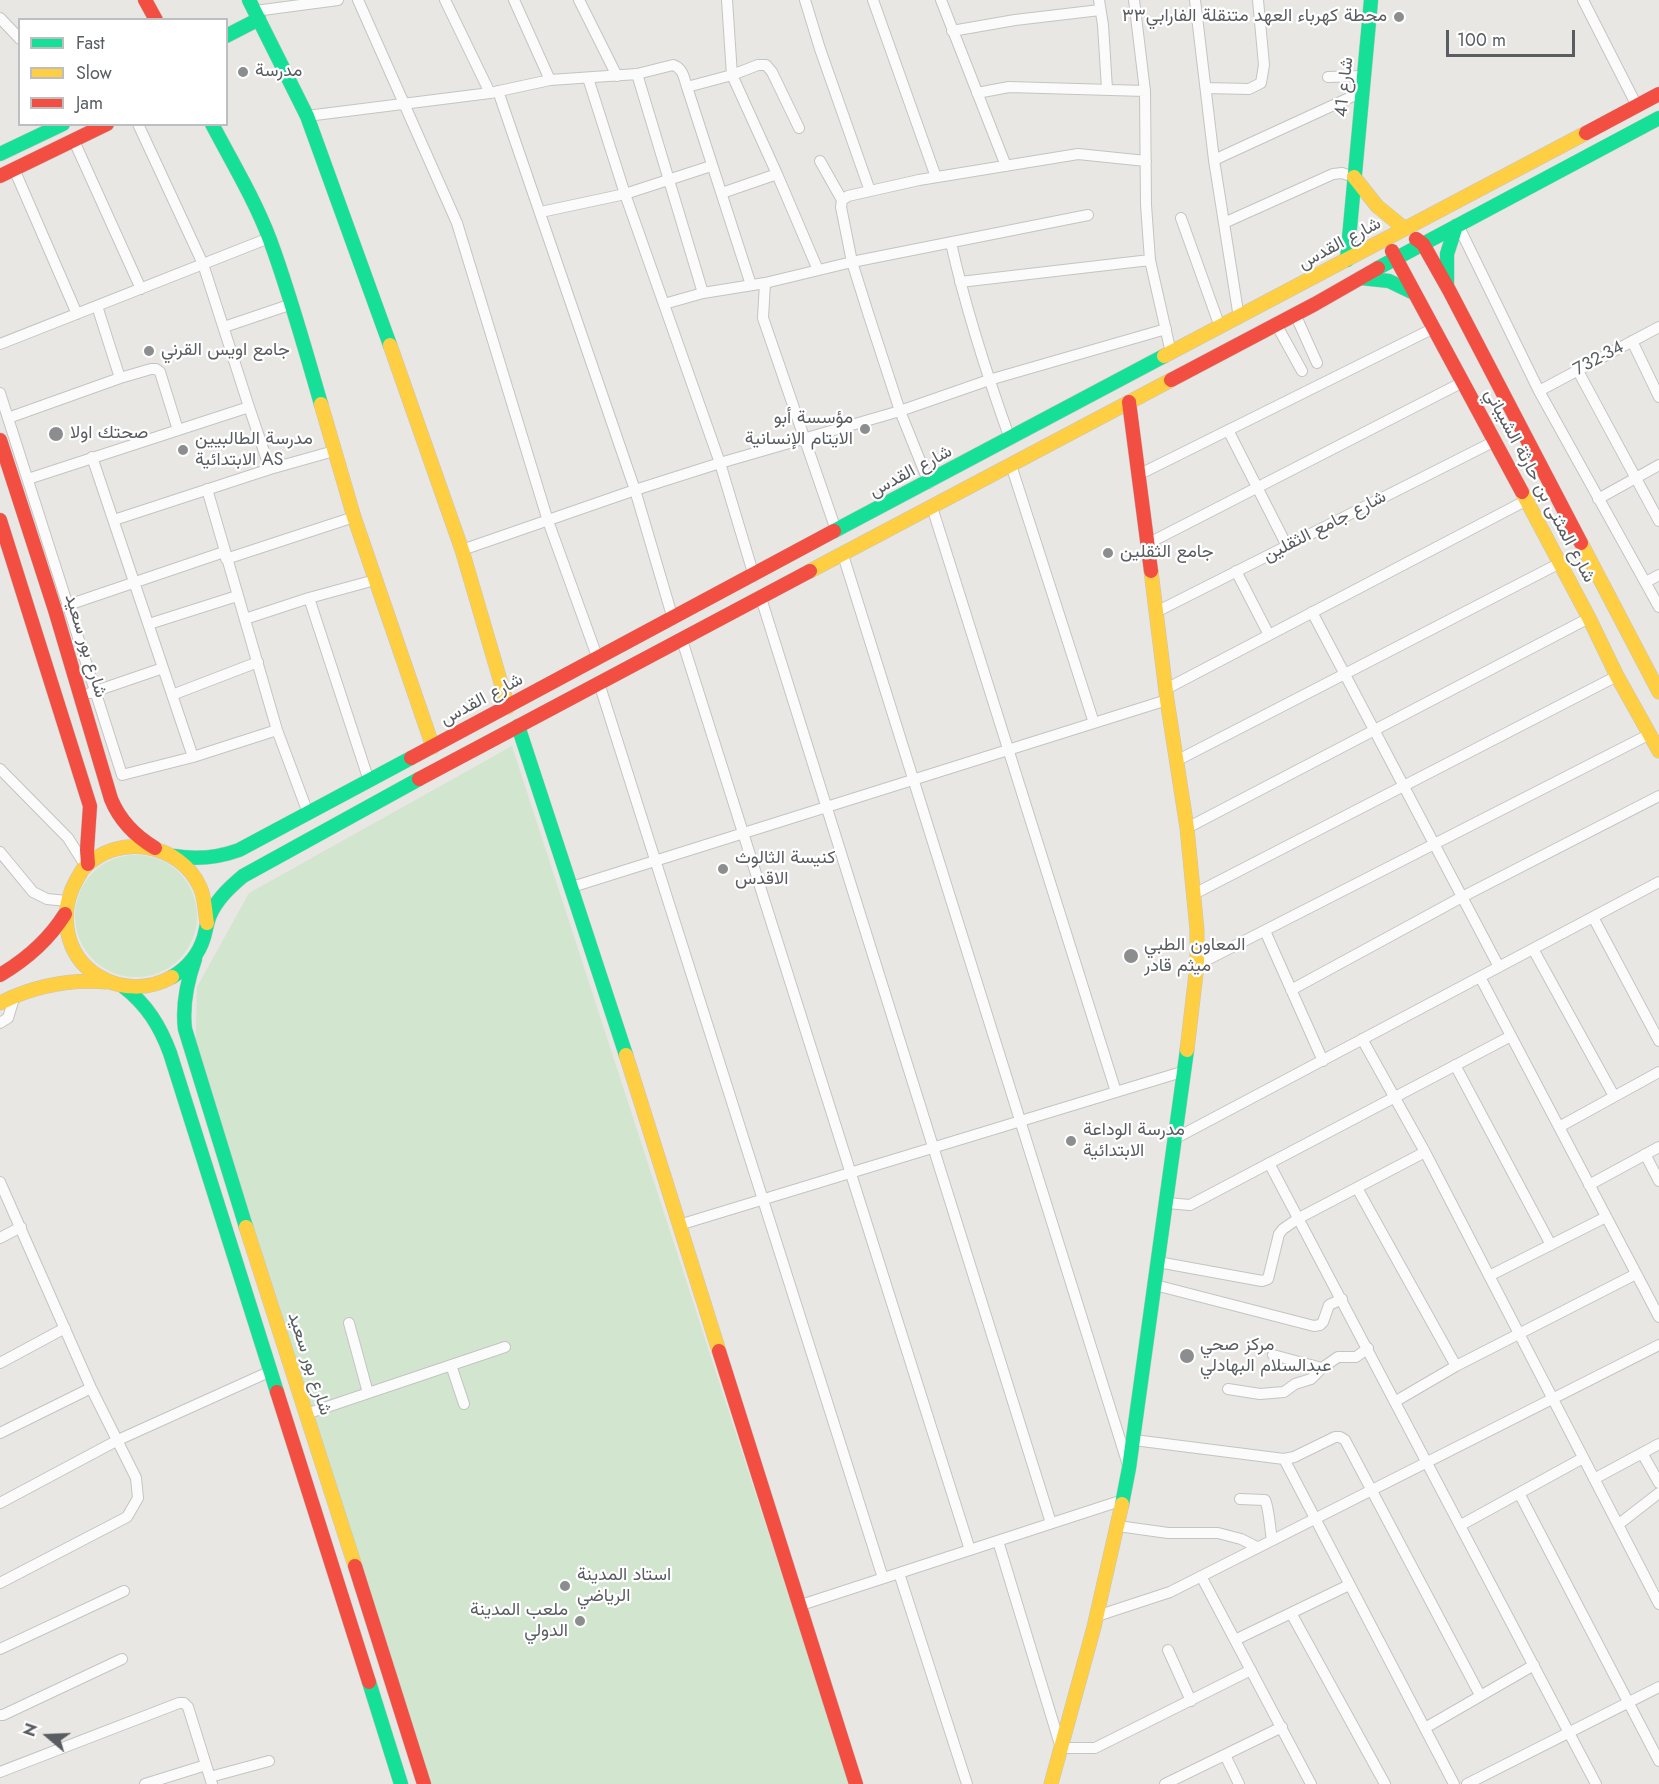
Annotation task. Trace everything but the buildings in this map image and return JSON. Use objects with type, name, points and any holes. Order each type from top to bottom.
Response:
[{"type":"main road","points":[[145,0],[155,18]]},
{"type":"main road","name":"شارع 41","points":[[1347,260],[1364,76],[1368,1]]},
{"type":"main road","points":[[228,25],[254,10]]},
{"type":"main road","points":[[228,34],[254,10]]},
{"type":"main road","points":[[254,10],[307,116],[462,550],[508,706]]},
{"type":"main road","name":"شارع القدس","points":[[173,855],[202,859],[230,854],[1659,94]]},
{"type":"main road","points":[[207,923],[224,894],[249,871],[1659,118]]},
{"type":"main road","points":[[0,154],[59,126]]},
{"type":"main road","points":[[5,175],[104,126]]},
{"type":"main road","points":[[213,126],[269,237],[292,304],[354,517],[434,747]]},
{"type":"main road","points":[[1354,177],[1386,216],[1405,229]]},
{"type":"main road","points":[[1449,290],[1446,272],[1447,253],[1457,226]]},
{"type":"main road","name":"شارع المثنى بن حارثة الشيباني","points":[[1405,229],[1423,244],[1449,290],[1659,692]]},
{"type":"main road","name":"شارع المثنى بن حارثة الشيباني","points":[[1386,239],[1527,500],[1617,676],[1656,744]]},
{"type":"main road","points":[[1360,278],[1394,282],[1414,293]]},
{"type":"main road","points":[[1051,1784],[1097,1616],[1124,1500],[1176,1138],[1197,966],[1197,930],[1187,828],[1166,694],[1129,402]]},
{"type":"main road","name":"شارع بور سعيد","points":[[0,440],[115,810],[134,834],[155,848]]},
{"type":"main road","points":[[880,508],[891,528]]},
{"type":"main road","points":[[0,520],[90,806],[87,865]]},
{"type":"main road","points":[[648,657],[643,642],[649,632]]},
{"type":"main road","points":[[628,642],[648,657]]},
{"type":"main road","points":[[57,703],[81,696]]},
{"type":"main road","points":[[518,726],[572,887],[856,1784]]},
{"type":"main road","points":[[0,1003],[37,986],[61,981],[86,980],[124,987],[141,987],[158,984],[174,976],[187,966],[203,938],[207,923],[207,908],[203,892],[186,865],[173,855],[155,848],[134,845],[113,849],[87,865],[71,888],[66,907],[54,931],[41,946],[26,959],[1,972]]},
{"type":"main road","points":[[66,907],[66,932],[72,948],[82,963],[110,983]]},
{"type":"main road","name":"شارع بور سعيد","points":[[197,952],[185,996],[185,1026],[195,1065],[424,1784]]},
{"type":"main road","points":[[124,987],[139,998],[151,1012],[167,1046],[401,1784]]},
{"type":"main road","points":[[253,1317],[273,1311]]},
{"type":"street","points":[[254,10],[338,0]]},
{"type":"street","points":[[358,0],[458,223],[548,521],[598,659]]},
{"type":"street","points":[[445,0],[494,92],[541,213],[635,490],[673,619]]},
{"type":"street","points":[[514,0],[550,80]]},
{"type":"street","points":[[579,0],[618,76]]},
{"type":"street","points":[[727,0],[732,75],[818,270]]},
{"type":"street","points":[[805,0],[870,191]]},
{"type":"street","points":[[873,0],[936,177]]},
{"type":"street","points":[[941,0],[1006,166]]},
{"type":"street","points":[[1134,0],[1145,91],[1146,206],[1150,260],[1171,353]]},
{"type":"street","points":[[1195,0],[1214,160],[1239,318]]},
{"type":"street","points":[[1206,88],[1249,89],[1261,83],[1264,65],[1258,0]]},
{"type":"street","points":[[1583,0],[1637,106]]},
{"type":"street","points":[[952,31],[1100,5],[1107,89]]},
{"type":"street","points":[[0,20],[18,37]]},
{"type":"street","points":[[307,116],[494,92],[550,80],[637,74],[673,65],[681,69],[750,285]]},
{"type":"street","points":[[687,87],[732,75],[758,65],[768,66],[799,128]]},
{"type":"street","points":[[637,74],[703,293]]},
{"type":"street","points":[[1328,77],[1364,76]]},
{"type":"street","points":[[588,78],[625,194],[720,463],[754,576]]},
{"type":"street","points":[[977,93],[1009,87],[1145,91]]},
{"type":"street","points":[[1214,160],[1362,92]]},
{"type":"street","points":[[139,126],[203,264],[270,469]]},
{"type":"street","points":[[74,141],[141,289]]},
{"type":"street","points":[[842,200],[848,196],[936,177],[1078,154],[1146,161]]},
{"type":"street","points":[[820,161],[842,200],[841,207],[852,262],[900,411],[929,483]]},
{"type":"street","points":[[541,213],[625,194],[711,166]]},
{"type":"street","points":[[1224,223],[1333,174],[1342,173],[1354,177]]},
{"type":"street","points":[[722,193],[777,174]]},
{"type":"street","points":[[5,175],[77,314]]},
{"type":"street","points":[[664,304],[703,293],[765,283],[852,262],[1088,215]]},
{"type":"street","points":[[1180,218],[1220,327]]},
{"type":"street","points":[[1457,226],[1539,391],[1659,607]]},
{"type":"street","points":[[0,344],[269,237]]},
{"type":"street","points":[[951,243],[989,380],[1010,440]]},
{"type":"street","points":[[960,282],[1150,260]]},
{"type":"street","points":[[765,283],[763,318],[836,530]]},
{"type":"street","points":[[224,327],[292,304]]},
{"type":"street","points":[[97,306],[120,378]]},
{"type":"street","points":[[1295,314],[1317,363]]},
{"type":"street","points":[[1276,324],[1302,371]]},
{"type":"street","name":"732-34","points":[[1539,391],[1659,327]]},
{"type":"street","points":[[1138,475],[1434,328]]},
{"type":"street","points":[[462,550],[720,463],[900,411],[989,380],[1166,329]]},
{"type":"street","points":[[1632,342],[1659,397]]},
{"type":"street","points":[[8,418],[151,369],[160,372],[178,430]]},
{"type":"street","points":[[1578,371],[1659,521]]},
{"type":"street","points":[[1147,544],[1463,382]]},
{"type":"street","points":[[0,393],[122,776],[193,757],[278,730]]},
{"type":"street","points":[[28,479],[249,406]]},
{"type":"street","points":[[1228,430],[1287,546]]},
{"type":"street","name":"شارع جامع الثقلين","points":[[1155,612],[1495,441]]},
{"type":"street","points":[[114,520],[270,469],[334,451]]},
{"type":"street","points":[[92,457],[193,757]]},
{"type":"street","points":[[1011,465],[1094,723]]},
{"type":"street","points":[[1598,499],[1659,465]]},
{"type":"street","points":[[207,489],[278,730],[308,813]]},
{"type":"street","points":[[572,887],[1094,723],[1166,694],[1269,635],[1527,500]]},
{"type":"street","points":[[932,507],[1116,1092]]},
{"type":"street","points":[[68,605],[354,517]]},
{"type":"street","points":[[843,555],[1129,1468]]},
{"type":"street","points":[[1176,761],[1560,563]]},
{"type":"street","points":[[1236,571],[1269,635]]},
{"type":"street","points":[[1646,582],[1659,575]]},
{"type":"street","points":[[245,619],[375,580]]},
{"type":"street","points":[[149,624],[237,596]]},
{"type":"street","points":[[309,598],[369,781]]},
{"type":"street","points":[[762,598],[1051,1523]]},
{"type":"street","points":[[1312,612],[1499,967]]},
{"type":"street","points":[[1187,828],[1589,618]]},
{"type":"street","points":[[682,640],[970,1550]]},
{"type":"street","points":[[172,695],[258,662]]},
{"type":"street","points":[[81,696],[163,668]]},
{"type":"street","points":[[1194,894],[1617,676]]},
{"type":"street","points":[[599,683],[883,1578]]},
{"type":"street","points":[[1197,966],[1434,844],[1656,744]]},
{"type":"street","points":[[0,769],[68,838],[87,865]]},
{"type":"street","points":[[1292,990],[1462,897],[1659,796]]},
{"type":"street","points":[[0,852],[33,892],[66,907]]},
{"type":"street","points":[[1176,1138],[1659,882]]},
{"type":"street","points":[[1593,917],[1659,1041]]},
{"type":"street","points":[[1265,931],[1323,1061]]},
{"type":"street","points":[[1533,949],[1614,1096]]},
{"type":"street","points":[[1480,977],[1659,1317]]},
{"type":"street","points":[[0,1023],[8,1018],[15,995]]},
{"type":"street","points":[[1167,1203],[1190,1205],[1511,1036]]},
{"type":"street","points":[[1362,1039],[1425,1152],[1659,1604]]},
{"type":"street","points":[[1455,1065],[1551,1245]]},
{"type":"street","points":[[679,1225],[1185,1071]]},
{"type":"street","points":[[1558,1127],[1659,1072]]},
{"type":"street","points":[[1589,1185],[1659,1147]]},
{"type":"street","points":[[1158,1262],[1262,1281],[1268,1279],[1279,1234],[1283,1229],[1299,1218],[1425,1152]]},
{"type":"street","points":[[1645,1154],[1659,1181]]},
{"type":"street","points":[[1269,1163],[1596,1784]]},
{"type":"street","points":[[0,1182],[91,1388],[136,1479],[138,1498],[127,1517],[0,1583]]},
{"type":"street","points":[[1357,1188],[1456,1366]]},
{"type":"street","points":[[1489,1276],[1606,1217]]},
{"type":"street","points":[[0,1238],[21,1227]]},
{"type":"street","points":[[1396,1401],[1456,1366],[1636,1274]]},
{"type":"street","points":[[1155,1285],[1314,1326],[1323,1322],[1329,1305],[1342,1299]]},
{"type":"street","points":[[349,1323],[368,1393]]},
{"type":"street","points":[[0,1363],[65,1329]]},
{"type":"street","points":[[1097,1616],[1170,1592],[1659,1345]]},
{"type":"street","points":[[306,1414],[505,1347]]},
{"type":"street","points":[[1228,1389],[1260,1394],[1279,1394],[1295,1384],[1311,1379],[1338,1357],[1356,1357],[1368,1348]]},
{"type":"street","points":[[1273,1355],[1322,1368]]},
{"type":"street","points":[[451,1365],[464,1404]]},
{"type":"street","points":[[0,1503],[118,1440],[271,1371]]},
{"type":"street","points":[[0,1433],[91,1388]]},
{"type":"street","points":[[1134,1440],[1284,1459],[1294,1457],[1335,1437],[1345,1440],[1480,1695]]},
{"type":"street","points":[[1594,1479],[1659,1444]]},
{"type":"street","points":[[1642,1453],[1659,1483]]},
{"type":"street","points":[[1461,1525],[1583,1458]]},
{"type":"street","points":[[1284,1459],[1454,1784]]},
{"type":"street","points":[[1519,1493],[1659,1761]]},
{"type":"street","points":[[1619,1524],[1659,1493]]},
{"type":"street","points":[[1240,1499],[1267,1502],[1267,1516],[1272,1540]]},
{"type":"street","points":[[798,1606],[1124,1500]]},
{"type":"street","points":[[1118,1526],[1167,1533],[1218,1533],[1241,1539],[1257,1547]]},
{"type":"street","points":[[998,1541],[1061,1748],[1095,1748],[1251,1670]]},
{"type":"street","points":[[899,1573],[967,1784]]},
{"type":"street","points":[[1200,1576],[1311,1784]]},
{"type":"street","points":[[1235,1640],[1349,1586]]},
{"type":"street","points":[[0,1649],[124,1591]]},
{"type":"street","points":[[1291,1613],[1385,1784]]},
{"type":"street","points":[[1168,1650],[1191,1701]]},
{"type":"street","points":[[0,1715],[122,1659]]},
{"type":"street","points":[[1425,1728],[1534,1665]]},
{"type":"street","points":[[1467,1784],[1659,1687]]},
{"type":"street","points":[[0,1772],[179,1703],[184,1703],[188,1707],[211,1781],[270,1761]]},
{"type":"street","points":[[1165,1784],[1282,1727]]},
{"type":"street","points":[[1225,1755],[1239,1784]]},
{"type":"street","points":[[145,1784],[207,1765]]},
{"type":"green space","points":[[512,746],[850,1784],[429,1784],[195,1065],[197,987],[249,893]]},
{"type":"green space","points":[[136,855],[159,860],[170,865],[179,873],[187,882],[192,893],[197,916],[192,939],[187,950],[179,959],[170,967],[159,972],[136,977],[113,972],[102,967],[93,959],[85,950],[80,939],[75,916],[80,893],[85,882],[93,873],[102,865],[113,860]]},
{"type":"traffic: fast","points":[[249,0],[307,116],[390,345]]},
{"type":"traffic: fast","points":[[1347,260],[1371,0]]},
{"type":"traffic: fast","points":[[228,35],[259,19]]},
{"type":"traffic: fast","points":[[1378,268],[1659,118]]},
{"type":"traffic: fast","points":[[0,154],[59,126]]},
{"type":"traffic: fast","points":[[213,126],[270,240],[291,301],[321,404]]},
{"type":"traffic: fast","points":[[1447,283],[1447,254],[1456,226]]},
{"type":"traffic: fast","points":[[1361,278],[1389,281],[1414,293]]},
{"type":"traffic: fast","points":[[834,531],[1164,356]]},
{"type":"traffic: fast","points":[[518,726],[626,1055]]},
{"type":"traffic: fast","points":[[174,856],[207,858],[239,850],[411,758]]},
{"type":"traffic: fast","points":[[172,977],[196,955],[213,909],[224,894],[243,876],[419,779]]},
{"type":"traffic: fast","points":[[195,959],[186,994],[185,1029],[246,1227]]},
{"type":"traffic: fast","points":[[124,987],[152,1017],[170,1053],[277,1392]]},
{"type":"traffic: fast","points":[[1122,1504],[1129,1468],[1187,1050]]},
{"type":"traffic: fast","points":[[369,1682],[401,1784]]},
{"type":"traffic: slow","points":[[1164,356],[1586,133]]},
{"type":"traffic: slow","points":[[1354,177],[1377,206],[1405,229]]},
{"type":"traffic: slow","points":[[390,345],[462,550],[508,707]]},
{"type":"traffic: slow","points":[[810,571],[1171,380]]},
{"type":"traffic: slow","points":[[321,404],[354,517],[433,747]]},
{"type":"traffic: slow","points":[[1522,492],[1617,676],[1659,751]]},
{"type":"traffic: slow","points":[[1581,543],[1659,692]]},
{"type":"traffic: slow","points":[[1151,571],[1167,700],[1187,828],[1197,930],[1197,965],[1187,1050]]},
{"type":"traffic: slow","points":[[172,977],[145,986],[125,986],[98,976],[78,957],[71,945],[66,919],[71,892],[82,871],[98,857],[114,850],[130,847],[163,852],[178,860],[191,872],[200,887],[207,923]]},
{"type":"traffic: slow","points":[[0,1003],[26,992],[52,985],[106,982]]},
{"type":"traffic: slow","points":[[626,1055],[719,1351]]},
{"type":"traffic: slow","points":[[246,1227],[355,1566]]},
{"type":"traffic: slow","points":[[1051,1784],[1094,1627],[1122,1504]]},
{"type":"traffic: jam","points":[[145,0],[155,18]]},
{"type":"traffic: jam","points":[[1586,133],[1659,94]]},
{"type":"traffic: jam","points":[[0,176],[103,126]]},
{"type":"traffic: jam","points":[[1416,239],[1423,244],[1449,290],[1581,543]]},
{"type":"traffic: jam","points":[[1392,251],[1522,492]]},
{"type":"traffic: jam","points":[[1171,380],[1378,268]]},
{"type":"traffic: jam","points":[[1129,402],[1151,571]]},
{"type":"traffic: jam","points":[[0,440],[55,610],[111,799],[129,827],[155,848]]},
{"type":"traffic: jam","points":[[0,520],[90,806],[88,864]]},
{"type":"traffic: jam","points":[[411,758],[834,531]]},
{"type":"traffic: jam","points":[[419,779],[810,571]]},
{"type":"traffic: jam","points":[[0,975],[36,949],[65,914]]},
{"type":"traffic: jam","points":[[719,1351],[856,1784]]},
{"type":"traffic: jam","points":[[277,1392],[369,1682]]},
{"type":"traffic: jam","points":[[355,1566],[424,1784]]},
{"type":"place","name":"محطة كهرباء العهد متنقلة الفارابي٣٣","points":[[1399,17]]},
{"type":"place","name":"مدرسة","points":[[243,72]]},
{"type":"place","name":"جامع اويس القرني","points":[[149,351]]},
{"type":"place","name":"مؤسسة أبو الايتام الإنسانية","points":[[865,429]]},
{"type":"place","name":"صحتك اولا","points":[[56,434]]},
{"type":"place","name":"مدرسة الطالبيين الابتدائية AS","points":[[183,450]]},
{"type":"place","name":"جامع الثقلين","points":[[1108,553]]},
{"type":"place","name":"كنيسة الثالوث الاقدس","points":[[723,869]]},
{"type":"place","name":"المعاون الطبي ميثم قادر","points":[[1131,956]]},
{"type":"place","name":"مدرسة الوداعة الابتدائية","points":[[1071,1141]]},
{"type":"place","name":"مركز صحي عبدالسلام البهادلي","points":[[1187,1356]]},
{"type":"place","name":"استاد المدينة الرياضي","points":[[565,1586]]},
{"type":"place","name":"ملعب المدينة الدولي","points":[[580,1621]]}]
